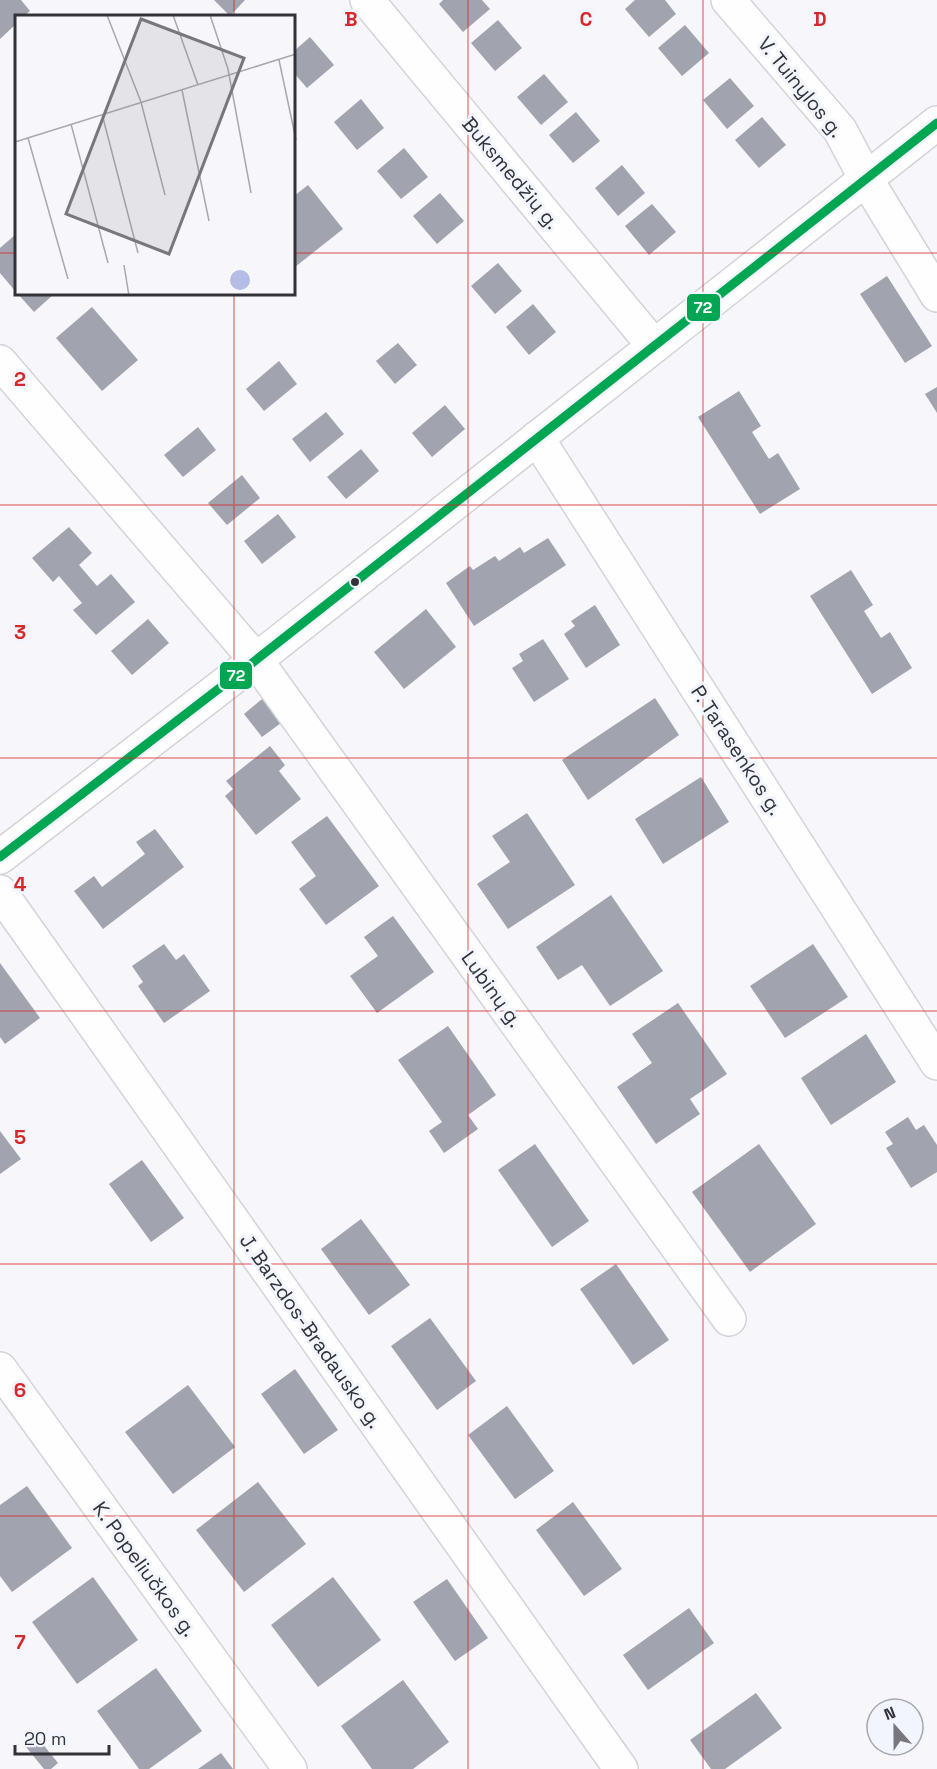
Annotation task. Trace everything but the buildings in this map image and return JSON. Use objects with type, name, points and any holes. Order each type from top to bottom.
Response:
[{"type":"street","name":"Buksmedžių g.","points":[[368,0],[654,346]]},
{"type":"street","name":"V. Tuinylos g.","points":[[728,0],[840,130],[866,179]]},
{"type":"street","points":[[0,857],[256,660],[937,123]]},
{"type":"street","points":[[866,179],[937,295]]},
{"type":"street","name":"Lubinų g.","points":[[0,362],[256,660],[729,1319]]},
{"type":"street","name":"P. Tarasenkos g.","points":[[537,438],[937,1063]]},
{"type":"street","name":"J. Barzdos-Bradausko g.","points":[[0,892],[621,1769]]},
{"type":"street","name":"K. Popeliučkos g.","points":[[0,1369],[290,1769]]},
{"type":"transit line","name":"72","points":[[0,857],[256,660],[937,123]]}]
